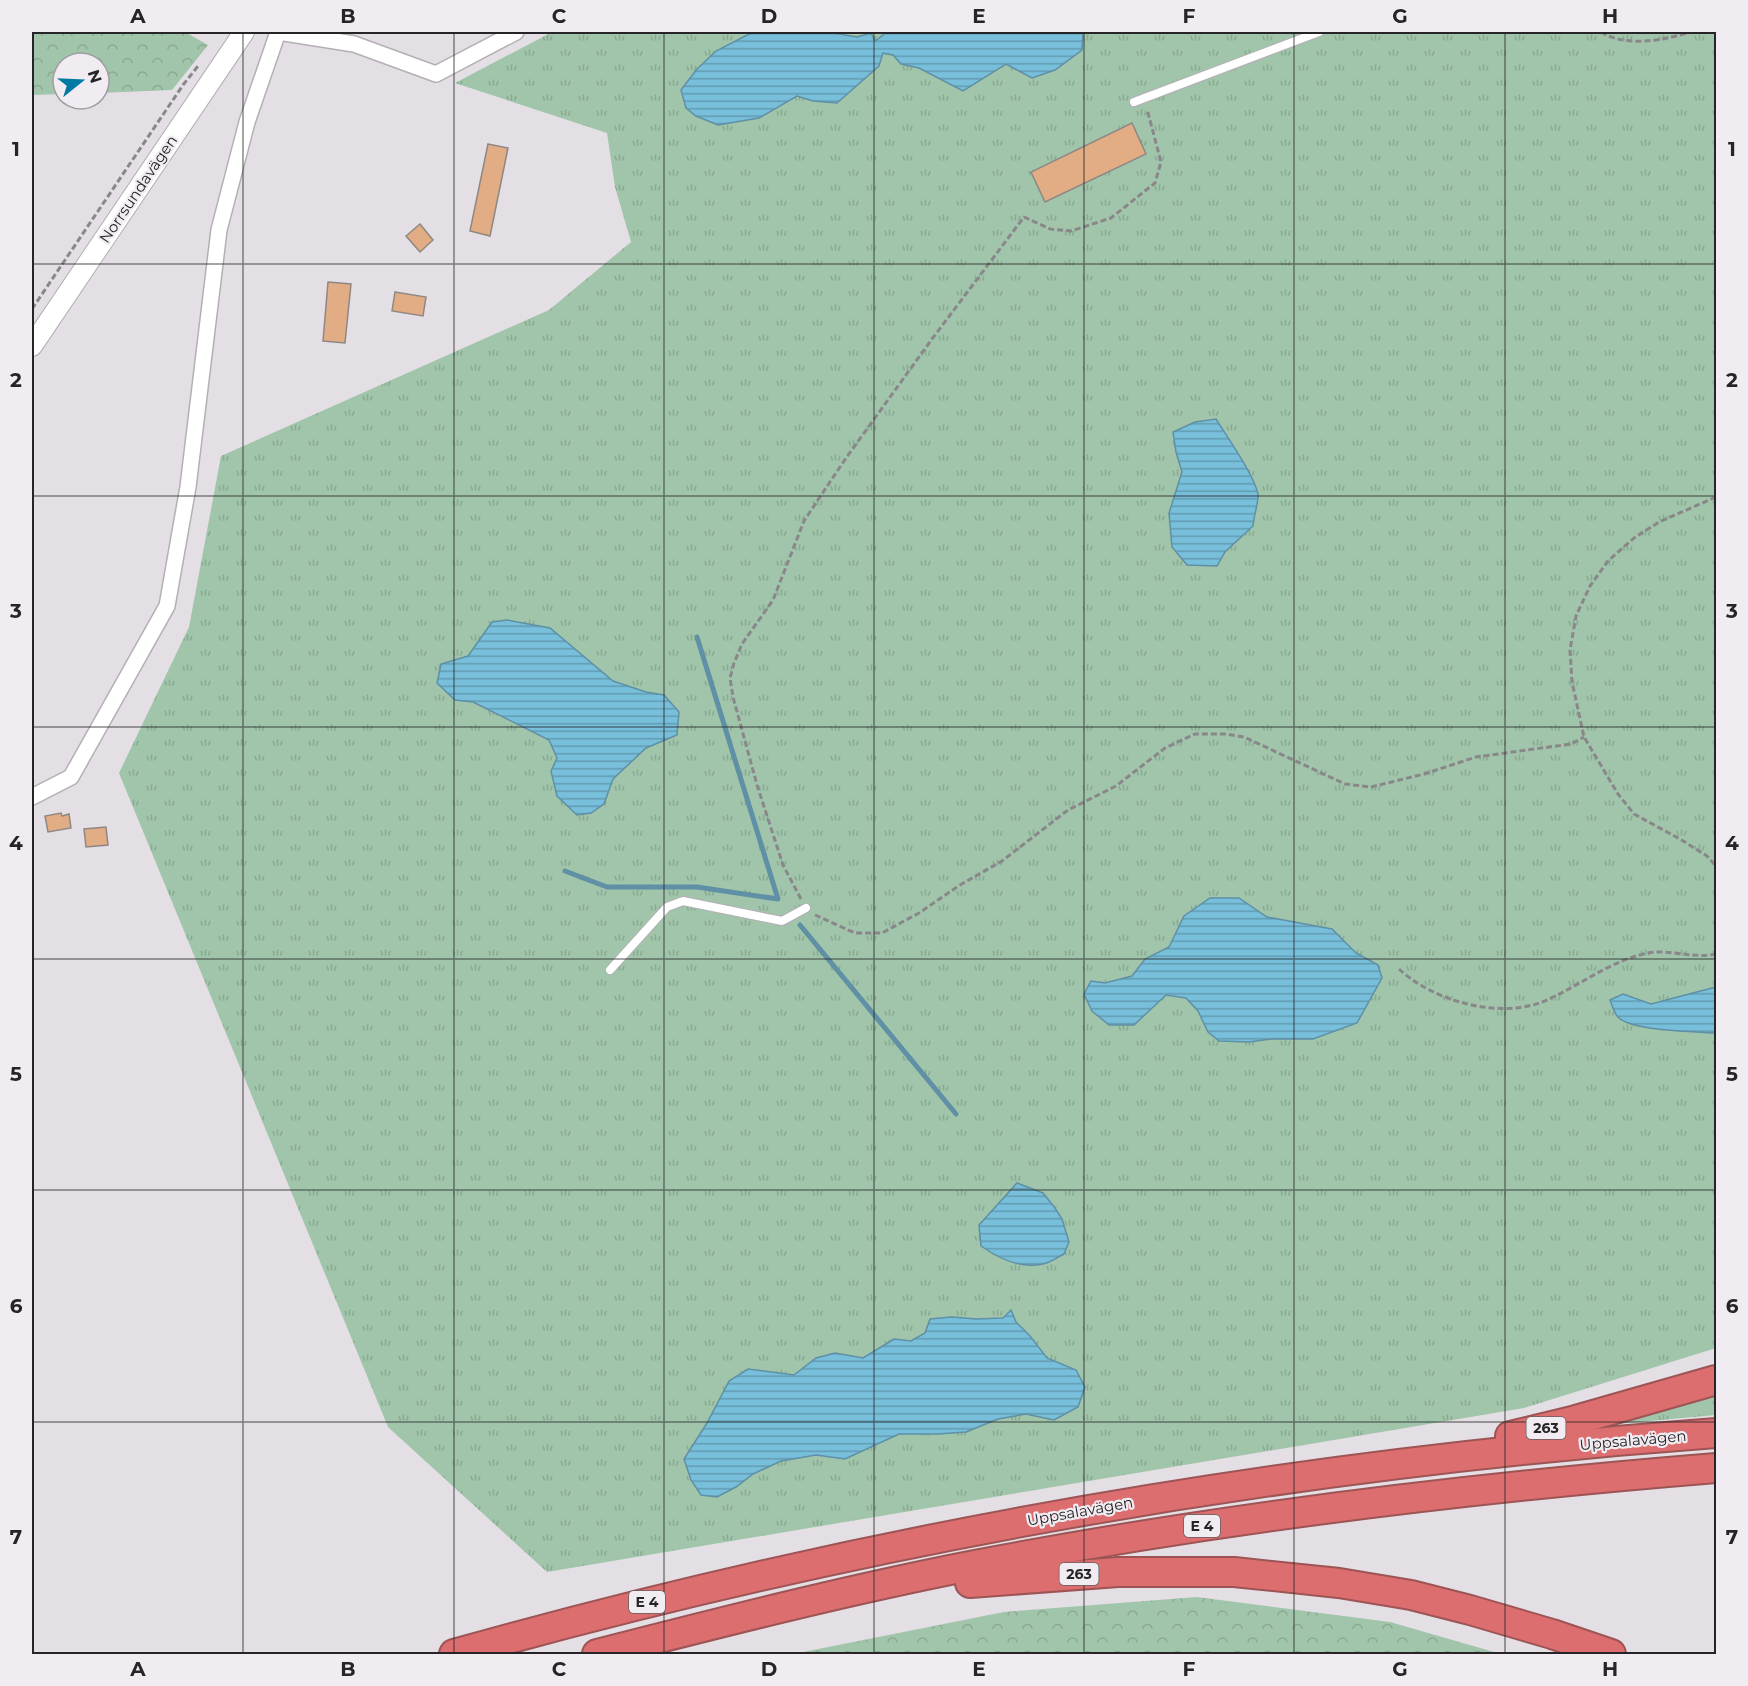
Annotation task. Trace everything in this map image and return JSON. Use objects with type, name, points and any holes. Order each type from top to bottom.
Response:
[{"type":"highway","name":"263","points":[[1374,1467],[1526,1433],[1716,1380]]},
{"type":"highway","name":"Uppsalavägen","points":[[454,1654],[640,1604],[963,1532],[1118,1504],[1374,1467],[1598,1442],[1716,1433]]},
{"type":"highway","name":"E 4","points":[[597,1654],[820,1597],[975,1565],[1261,1517],[1476,1490],[1716,1468]]},
{"type":"highway","name":"263","points":[[820,1597],[1061,1575],[1118,1572],[1234,1572],[1339,1583],[1410,1595],[1552,1634],[1611,1654]]},
{"type":"street","name":"Norrsundavägen","points":[[32,346],[244,32]]},
{"type":"street","points":[[32,797],[71,777],[167,606],[188,487],[219,230],[247,122],[278,32],[354,44],[436,74],[516,32]]},
{"type":"lane","points":[[1134,102],[1319,32]]},
{"type":"lane","points":[[610,970],[667,907],[683,901],[782,921],[806,908]]},
{"type":"path","points":[[1601,32],[1608,36],[1636,40],[1666,39],[1691,32]]},
{"type":"path","points":[[32,309],[183,85],[204,58]]},
{"type":"path","points":[[1144,98],[1161,162],[1155,183],[1111,218],[1071,231],[1050,229],[1024,217],[932,339],[804,520],[773,600],[742,644],[734,663],[730,678],[733,697],[757,785],[783,865],[806,908],[817,916],[855,933],[882,933],[919,913],[960,885],[1002,861],[1068,810],[1116,786],[1165,748],[1196,734],[1244,737],[1345,784],[1371,787],[1424,774],[1476,757],[1571,744],[1584,737]]},
{"type":"path","points":[[1716,497],[1659,522],[1634,538],[1608,561],[1590,586],[1576,616],[1570,650],[1572,682],[1584,737],[1618,794],[1634,814],[1707,856],[1716,866]]},
{"type":"path","points":[[1399,969],[1413,982],[1430,991],[1474,1006],[1500,1008],[1524,1006],[1547,1000],[1625,960],[1649,953],[1670,952],[1708,956],[1716,954]]},
{"type":"green space","points":[[32,32],[185,32],[208,45],[172,90],[111,93],[111,51],[51,51],[51,94],[32,95]]},
{"type":"green space","points":[[552,32],[1716,32],[1716,1348],[1524,1408],[547,1572],[388,1427],[119,773],[189,627],[221,456],[549,310],[631,242],[615,187],[607,133],[455,83]]},
{"type":"green space","points":[[1716,1391],[1716,1415],[1584,1427]]},
{"type":"green space","points":[[1197,1597],[1390,1622],[1501,1654],[793,1654],[1004,1612]]},
{"type":"water","points":[[753,32],[827,32],[857,37],[871,33],[875,41],[883,35],[883,32],[1083,32],[1082,50],[1055,70],[1032,78],[1006,64],[963,91],[919,68],[901,64],[893,55],[883,53],[879,66],[837,103],[813,101],[797,96],[759,118],[718,125],[696,116],[686,108],[681,90],[697,69],[716,51]]},
{"type":"water","points":[[1216,419],[1254,481],[1258,498],[1253,526],[1225,552],[1217,566],[1187,565],[1172,547],[1169,513],[1182,472],[1173,432],[1195,422]]},
{"type":"water","points":[[507,620],[550,628],[613,681],[646,692],[664,695],[679,712],[677,735],[646,748],[613,779],[604,804],[591,813],[577,815],[557,796],[551,771],[557,758],[549,740],[473,702],[455,700],[437,683],[441,664],[468,656],[492,622]]},
{"type":"water","points":[[1210,898],[1239,898],[1267,917],[1332,929],[1356,953],[1378,965],[1382,978],[1357,1023],[1313,1039],[1219,1041],[1208,1032],[1198,1011],[1186,998],[1166,995],[1134,1025],[1109,1025],[1092,1011],[1084,994],[1091,981],[1105,983],[1132,976],[1145,959],[1169,947],[1184,916]]},
{"type":"water","points":[[1716,987],[1716,1033],[1664,1030],[1625,1022],[1618,1017],[1610,1000],[1623,994],[1651,1004]]},
{"type":"water","points":[[1017,1183],[1043,1193],[1055,1208],[1062,1219],[1069,1242],[1064,1254],[1043,1264],[1026,1265],[1002,1258],[981,1246],[979,1225]]},
{"type":"water","points":[[1011,1310],[1016,1322],[1047,1358],[1076,1370],[1085,1387],[1078,1407],[1054,1420],[1026,1414],[998,1419],[966,1432],[899,1434],[845,1459],[816,1455],[781,1461],[753,1474],[736,1487],[717,1497],[701,1495],[691,1480],[684,1459],[707,1423],[729,1381],[748,1369],[794,1375],[816,1358],[835,1353],[863,1358],[894,1339],[911,1341],[925,1333],[930,1319],[1003,1318]]},
{"type":"building","points":[[1132,123],[1146,154],[1045,202],[1031,172]]},
{"type":"building","points":[[488,144],[508,148],[490,236],[470,231]]},
{"type":"building","points":[[420,224],[433,240],[420,252],[406,236]]},
{"type":"building","points":[[328,282],[351,284],[345,343],[323,341]]},
{"type":"building","points":[[395,292],[426,297],[423,316],[392,311]]},
{"type":"building","points":[[61,813],[62,816],[69,814],[71,828],[48,832],[45,816]]},
{"type":"building","points":[[106,827],[108,845],[86,847],[84,829]]},
{"type":"waterway","points":[[565,871],[607,887],[697,887],[778,899],[697,637]]},
{"type":"waterway","points":[[800,925],[956,1114]]}]
